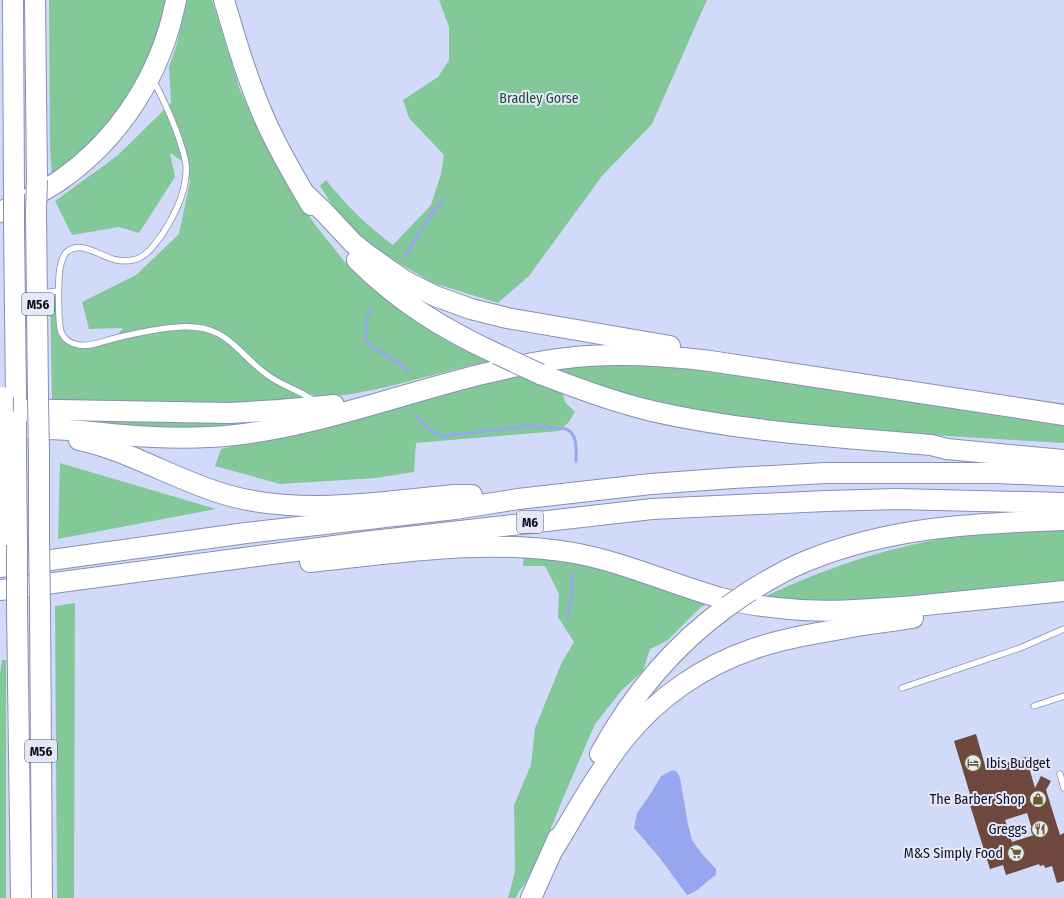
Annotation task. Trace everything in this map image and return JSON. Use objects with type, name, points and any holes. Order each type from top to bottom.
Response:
[{"type":"highway","name":"M56","points":[[13,0],[14,194],[7,218],[15,299],[6,401],[5,462],[9,546],[18,607],[21,898]]},
{"type":"highway","name":"M56","points":[[35,0],[42,898]]},
{"type":"highway","points":[[7,218],[27,199],[58,182],[88,158],[118,126],[133,106],[150,76],[168,33],[176,0]]},
{"type":"highway","points":[[224,0],[247,73],[265,120],[283,159],[319,218],[369,272],[390,291],[415,310],[444,327],[540,374],[624,404],[686,419],[760,429],[931,445],[947,449],[1064,460]]},
{"type":"highway","points":[[304,193],[353,243],[368,255],[405,281],[452,303],[508,318],[710,353],[780,371]]},
{"type":"highway","points":[[0,432],[37,428],[66,429],[152,437],[186,438],[234,435],[314,421],[481,375],[540,362],[614,355],[679,357],[1064,414]]},
{"type":"highway","points":[[6,401],[230,413],[320,407],[432,388]]},
{"type":"highway","points":[[0,432],[63,437],[89,442],[126,454],[214,491],[241,499],[268,504],[312,506],[454,495],[491,495],[518,499]]},
{"type":"highway","points":[[931,445],[941,443],[1064,450]]},
{"type":"highway","name":"M6","points":[[0,567],[253,532],[455,509],[518,499],[651,484],[826,473],[997,473],[1064,476]]},
{"type":"highway","name":"M6","points":[[0,590],[364,542],[652,509],[803,501],[897,499],[1064,503]]},
{"type":"highway","points":[[531,898],[592,768],[614,729],[632,702],[657,670],[683,642],[728,606],[779,574],[804,562],[864,541],[936,528],[978,524],[1064,520]]},
{"type":"highway","points":[[0,562],[9,546]]},
{"type":"highway","points":[[186,565],[247,568],[434,549],[509,547],[545,549],[575,554],[622,566],[722,598],[752,605],[792,610],[865,610],[1064,591]]},
{"type":"highway","points":[[553,850],[626,736],[651,710],[675,689],[708,669],[748,651],[787,639],[842,628],[897,621],[966,609],[1015,596]]},
{"type":"lane","points":[[150,76],[163,98],[184,153],[186,174],[182,196],[169,224],[152,248],[135,260],[117,261],[83,248],[67,251],[59,269],[58,291],[60,331],[64,337],[74,344],[90,345],[146,331],[180,327],[209,329],[228,339],[264,373],[280,383],[313,399],[320,407]]},
{"type":"lane","points":[[38,293],[58,291]]},
{"type":"lane","points":[[902,688],[1020,648],[1064,629]]},
{"type":"lane","points":[[1034,706],[1064,696]]},
{"type":"lane","points":[[1060,774],[1064,788]]},
{"type":"green space","points":[[49,0],[169,0],[164,20],[134,89],[96,138],[52,177],[50,148]]},
{"type":"green space","points":[[187,0],[212,0],[240,90],[270,154],[316,226],[345,262],[376,290],[408,315],[493,364],[476,364],[387,387],[328,397],[316,396],[296,388],[306,400],[251,404],[52,400],[50,293],[57,307],[63,339],[68,344],[79,347],[113,341],[123,328],[89,329],[82,302],[136,275],[179,234],[190,181],[182,161],[170,153],[175,177],[139,233],[119,227],[72,235],[55,201],[117,156],[171,103],[169,67],[176,47]]},
{"type":"green space","name":"Bradley Gorse","points":[[439,0],[707,0],[652,124],[602,176],[529,276],[498,303],[433,283],[385,255],[361,236],[336,211],[320,186],[326,180],[357,215],[393,245],[431,205],[441,174],[444,155],[409,118],[403,100],[438,77],[449,60],[449,27]]},
{"type":"green space","points":[[646,361],[1064,421],[1064,443],[863,431],[715,415],[632,397],[547,367]]},
{"type":"green space","points":[[516,374],[562,392],[565,402],[575,412],[569,422],[559,431],[416,443],[414,472],[376,478],[280,484],[215,466],[221,449]]},
{"type":"green space","points":[[286,417],[225,429],[122,427],[78,420]]},
{"type":"green space","points":[[60,463],[216,509],[58,539]]},
{"type":"green space","points":[[1064,530],[1064,587],[977,596],[833,601],[760,599],[817,574],[905,546],[966,535],[1014,531]]},
{"type":"green space","points":[[524,553],[555,555],[718,600],[701,607],[667,641],[650,649],[643,671],[622,690],[595,724],[561,803],[533,874],[519,891],[516,898],[508,898],[515,872],[514,805],[531,765],[535,728],[562,662],[574,642],[558,617],[559,594],[545,566],[523,566]]},
{"type":"green space","points":[[75,603],[74,898],[57,898],[55,606]]},
{"type":"green space","points":[[2,660],[6,660],[6,898],[0,898],[0,673]]},
{"type":"water","points":[[673,770],[677,772],[680,778],[692,840],[702,854],[716,869],[716,875],[691,894],[687,895],[659,857],[634,828],[637,813],[661,776]]},
{"type":"building","points":[[976,734],[986,769],[1026,757],[1035,788],[1041,776],[1051,781],[1046,790],[1060,835],[1064,833],[1064,881],[1057,883],[1052,866],[1045,868],[1044,865],[1040,866],[1039,864],[1006,875],[1003,865],[990,869],[970,805],[973,804],[954,741]],"holes":[[[1027,813],[1034,835],[1012,842],[1005,820]]]},
{"type":"waterway","points":[[405,257],[428,219],[443,200]]},
{"type":"waterway","points":[[370,310],[366,326],[367,342],[377,350],[394,359],[408,372]]},
{"type":"waterway","points":[[416,415],[428,428],[435,433],[444,436],[528,426],[566,429],[573,434],[576,442],[576,461]]},
{"type":"waterway","points":[[568,618],[573,574]]},
{"type":"place","name":"Ibis Budget","points":[[973,763]]},
{"type":"place","name":"The Barber Shop","points":[[1038,799]]},
{"type":"place","name":"Greggs","points":[[1040,829]]},
{"type":"place","name":"M&S Simply Food","points":[[1016,853]]}]
